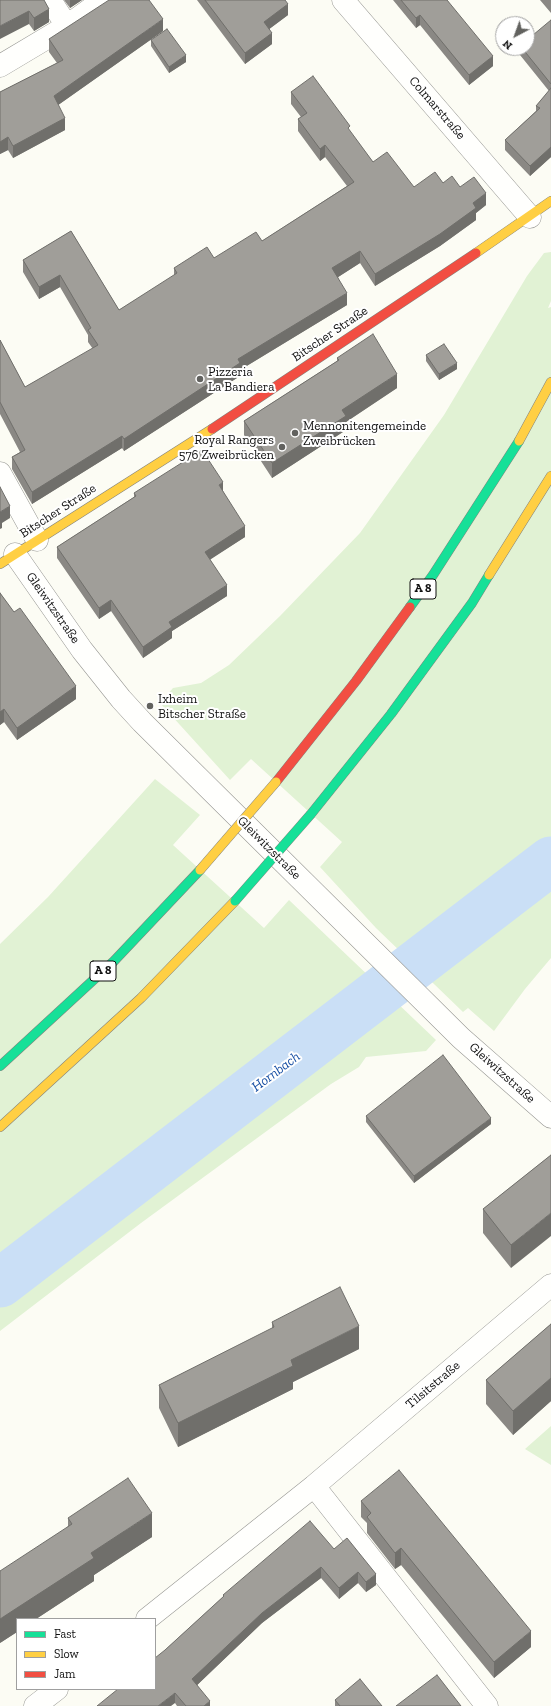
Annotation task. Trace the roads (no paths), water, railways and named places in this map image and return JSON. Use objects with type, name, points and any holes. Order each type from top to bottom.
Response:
[{"type":"main road","name":"Bitscher Straße","points":[[8,559],[215,427],[530,217],[551,201]]},
{"type":"main road","name":"A 8","points":[[0,1066],[114,961],[200,870],[276,782],[356,681],[433,574],[514,449],[551,382]]},
{"type":"main road","points":[[0,1127],[141,998],[235,901],[311,814],[391,714],[472,603],[551,476]]},
{"type":"main road","points":[[534,505],[551,492]]},
{"type":"street","points":[[50,0],[68,26]]},
{"type":"street","points":[[0,66],[68,26],[103,0]]},
{"type":"street","name":"Colmarstraße","points":[[343,0],[530,217]]},
{"type":"street","points":[[0,473],[37,540]]},
{"type":"street","name":"Gleiwitzstraße","points":[[8,559],[121,699],[166,748],[444,1021],[498,1072],[551,1117]]},
{"type":"street","name":"Tilsitstraße","points":[[148,1618],[314,1486],[551,1284]]},
{"type":"street","points":[[314,1486],[487,1706]]},
{"type":"street","points":[[35,1706],[56,1690]]},
{"type":"waterway","name":"Hornbach","points":[[0,1283],[551,861]]},
{"type":"place","name":"Pizzeria La Bandiera","points":[[200,379]]},
{"type":"place","name":"Mennonitengemeinde Zweibrücken","points":[[295,433]]},
{"type":"place","name":"Royal Rangers 576 Zweibrücken","points":[[282,447]]},
{"type":"place","name":"Ixheim Bitscher Straße","points":[[150,706]]}]
